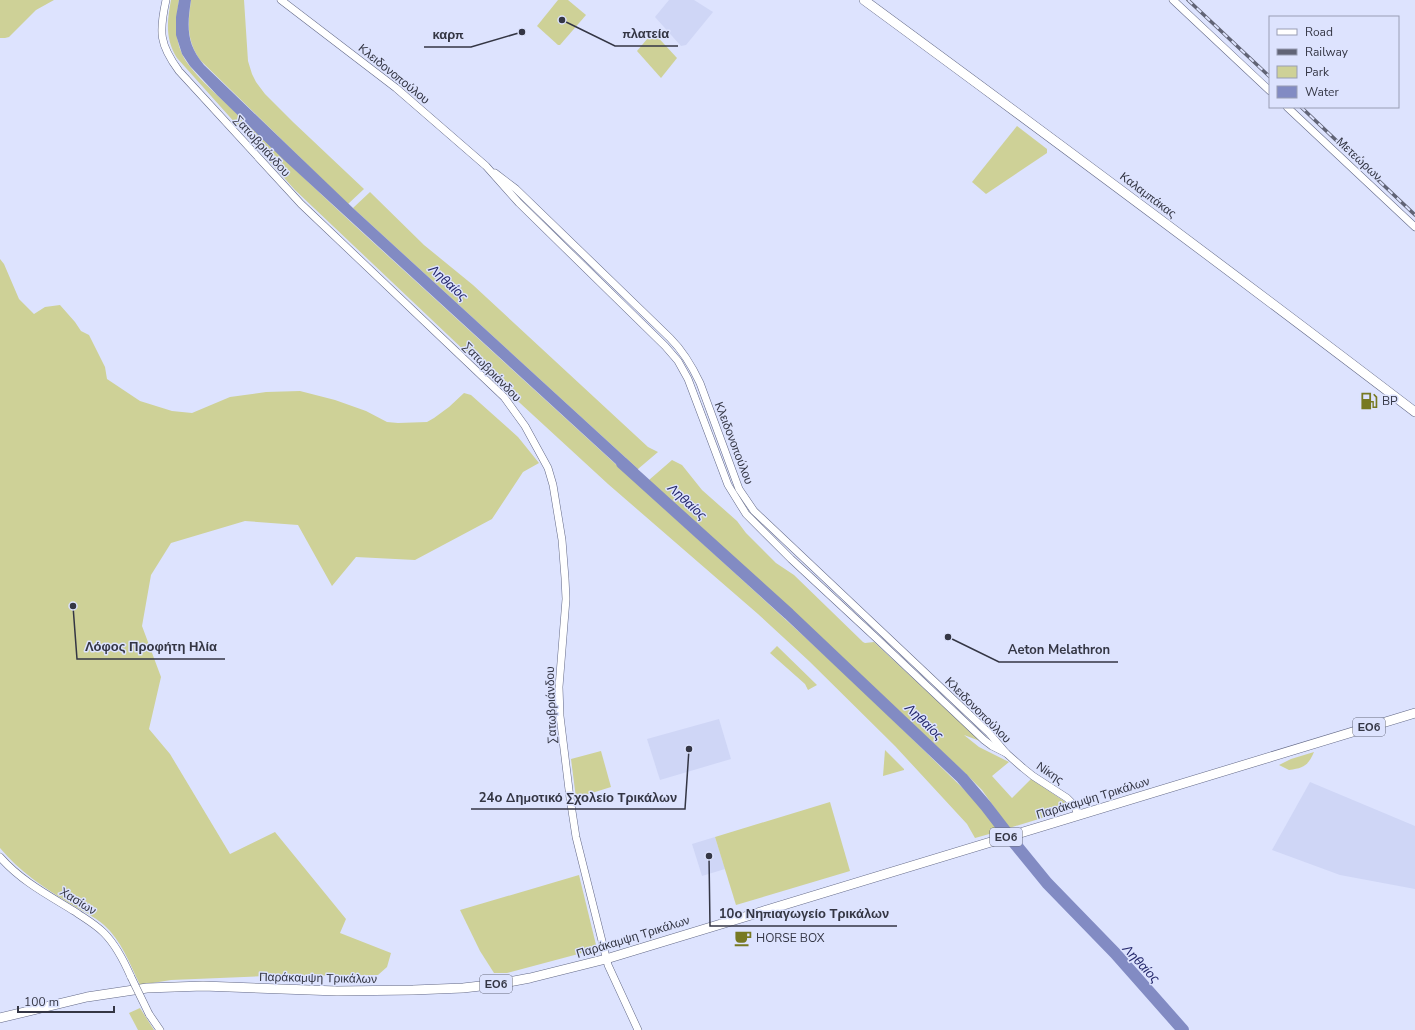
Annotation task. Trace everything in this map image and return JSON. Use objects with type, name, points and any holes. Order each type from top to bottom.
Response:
[{"type":"main road","name":"Καλαμπάκας","points":[[864,0],[1355,365],[1415,412]]},
{"type":"main road","name":"Παράκαμψη Τρικάλων","points":[[0,1018],[87,997],[147,988],[203,986],[338,991],[457,988],[498,984],[530,978],[606,959],[1415,713]]},
{"type":"street","name":"Σατωβριάνδου","points":[[166,0],[161,36],[166,50],[179,71],[287,190],[504,397],[525,426],[548,468],[554,485],[562,540],[565,578],[566,599],[560,687],[560,716],[576,837],[606,959],[638,1030]]},
{"type":"street","name":"Κλειδονοπούλου","points":[[281,0],[396,88],[490,170],[516,189],[674,342],[685,354],[693,367],[739,489],[754,511],[989,733],[1006,753]]},
{"type":"street","points":[[1173,0],[1269,90]]},
{"type":"street","name":"Μετεώρων","points":[[1288,108],[1415,228]]},
{"type":"street","name":"Νίκης","points":[[1006,753],[1033,776],[1067,798],[1074,805],[1078,815]]},
{"type":"street","name":"Χασίων","points":[[0,857],[14,872],[93,923],[104,933],[117,950],[149,1014],[160,1030]]},
{"type":"shaded area","points":[[669,0],[694,0],[713,12],[686,45],[681,46],[655,17]]},
{"type":"shaded area","points":[[719,719],[731,759],[660,780],[647,739]]},
{"type":"shaded area","points":[[1310,782],[1415,826],[1415,889],[1340,875],[1272,850]]},
{"type":"shaded area","points":[[715,837],[725,869],[702,876],[692,844]]},
{"type":"green space","points":[[0,0],[54,0],[36,10],[9,37],[0,38]]},
{"type":"green space","points":[[171,0],[179,0],[177,34],[179,47],[191,67],[204,82],[352,223],[856,684],[982,807],[1000,831],[975,838],[967,824],[895,746],[809,661],[758,614],[608,484],[508,392],[295,190],[177,58],[170,44],[168,30]]},
{"type":"green space","points":[[191,0],[244,0],[248,61],[256,82],[265,94],[293,122],[364,189],[348,204],[200,60],[195,52],[190,38],[189,16]]},
{"type":"green space","points":[[558,0],[568,0],[586,15],[560,45],[558,45],[537,26]]},
{"type":"green space","points":[[653,32],[677,58],[661,78],[637,51]]},
{"type":"green space","points":[[1017,126],[1047,149],[1047,153],[986,194],[972,182]]},
{"type":"green space","points":[[370,192],[424,245],[473,285],[648,447],[658,452],[638,469],[353,208]]},
{"type":"green space","points":[[0,259],[4,264],[19,299],[34,314],[45,307],[60,305],[81,331],[89,335],[105,367],[107,379],[140,401],[172,411],[192,413],[230,397],[266,392],[300,391],[335,400],[366,411],[387,422],[398,423],[427,422],[449,407],[464,393],[471,395],[518,437],[539,463],[523,472],[492,519],[415,560],[356,557],[332,586],[298,525],[245,521],[171,543],[151,575],[142,626],[161,677],[149,729],[170,754],[230,854],[275,832],[346,919],[340,933],[391,953],[387,967],[378,975],[265,976],[171,980],[140,985],[120,945],[104,925],[32,878],[15,864],[0,848]]},
{"type":"green space","points":[[672,460],[682,465],[702,490],[737,521],[746,533],[776,563],[794,575],[863,642],[874,642],[980,741],[964,735],[979,747],[1009,762],[992,776],[1012,798],[1031,779],[1067,803],[1068,808],[1065,811],[1009,828],[982,790],[962,770],[649,480]]},
{"type":"green space","points":[[777,646],[817,685],[808,690],[805,684],[770,653]]},
{"type":"green space","points":[[885,750],[904,769],[904,770],[883,776]]},
{"type":"green space","points":[[601,751],[611,787],[576,798],[571,759]]},
{"type":"green space","points":[[1314,752],[1308,763],[1302,767],[1289,770],[1279,765],[1291,759]]},
{"type":"green space","points":[[830,802],[850,871],[736,905],[715,837]]},
{"type":"green space","points":[[579,875],[597,949],[507,973],[494,973],[480,951],[460,910]]},
{"type":"green space","points":[[140,1008],[154,1030],[138,1030],[129,1013]]},
{"type":"water","name":"Ληθαίος","points":[[179,0],[191,0],[189,34],[194,50],[204,65],[353,208],[638,469],[630,477],[284,160],[217,95],[190,66],[182,54],[176,35],[176,17]]},
{"type":"waterway","name":"Ληθαίος","points":[[622,463],[789,614],[962,778],[1047,883],[1115,953],[1183,1030]]},
{"type":"railway","points":[[1188,0],[1269,76]]},
{"type":"railway","points":[[1302,108],[1415,215]]},
{"type":"place","name":"πλατεία","points":[[562,20]]},
{"type":"place","name":"καρπ","points":[[522,32]]},
{"type":"place","name":"BP","points":[[1369,401]]},
{"type":"place","name":"Λόφος Προφήτη Ηλία","points":[[73,606]]},
{"type":"place","name":"Aeton Melathron","points":[[948,637]]},
{"type":"place","name":"24ο Δημοτικό Σχολείο Τρικάλων","points":[[689,749]]},
{"type":"place","name":"10ο Νηπιαγωγείο Τρικάλων","points":[[709,856]]},
{"type":"place","name":"HORSE BOX","points":[[743,938]]}]
